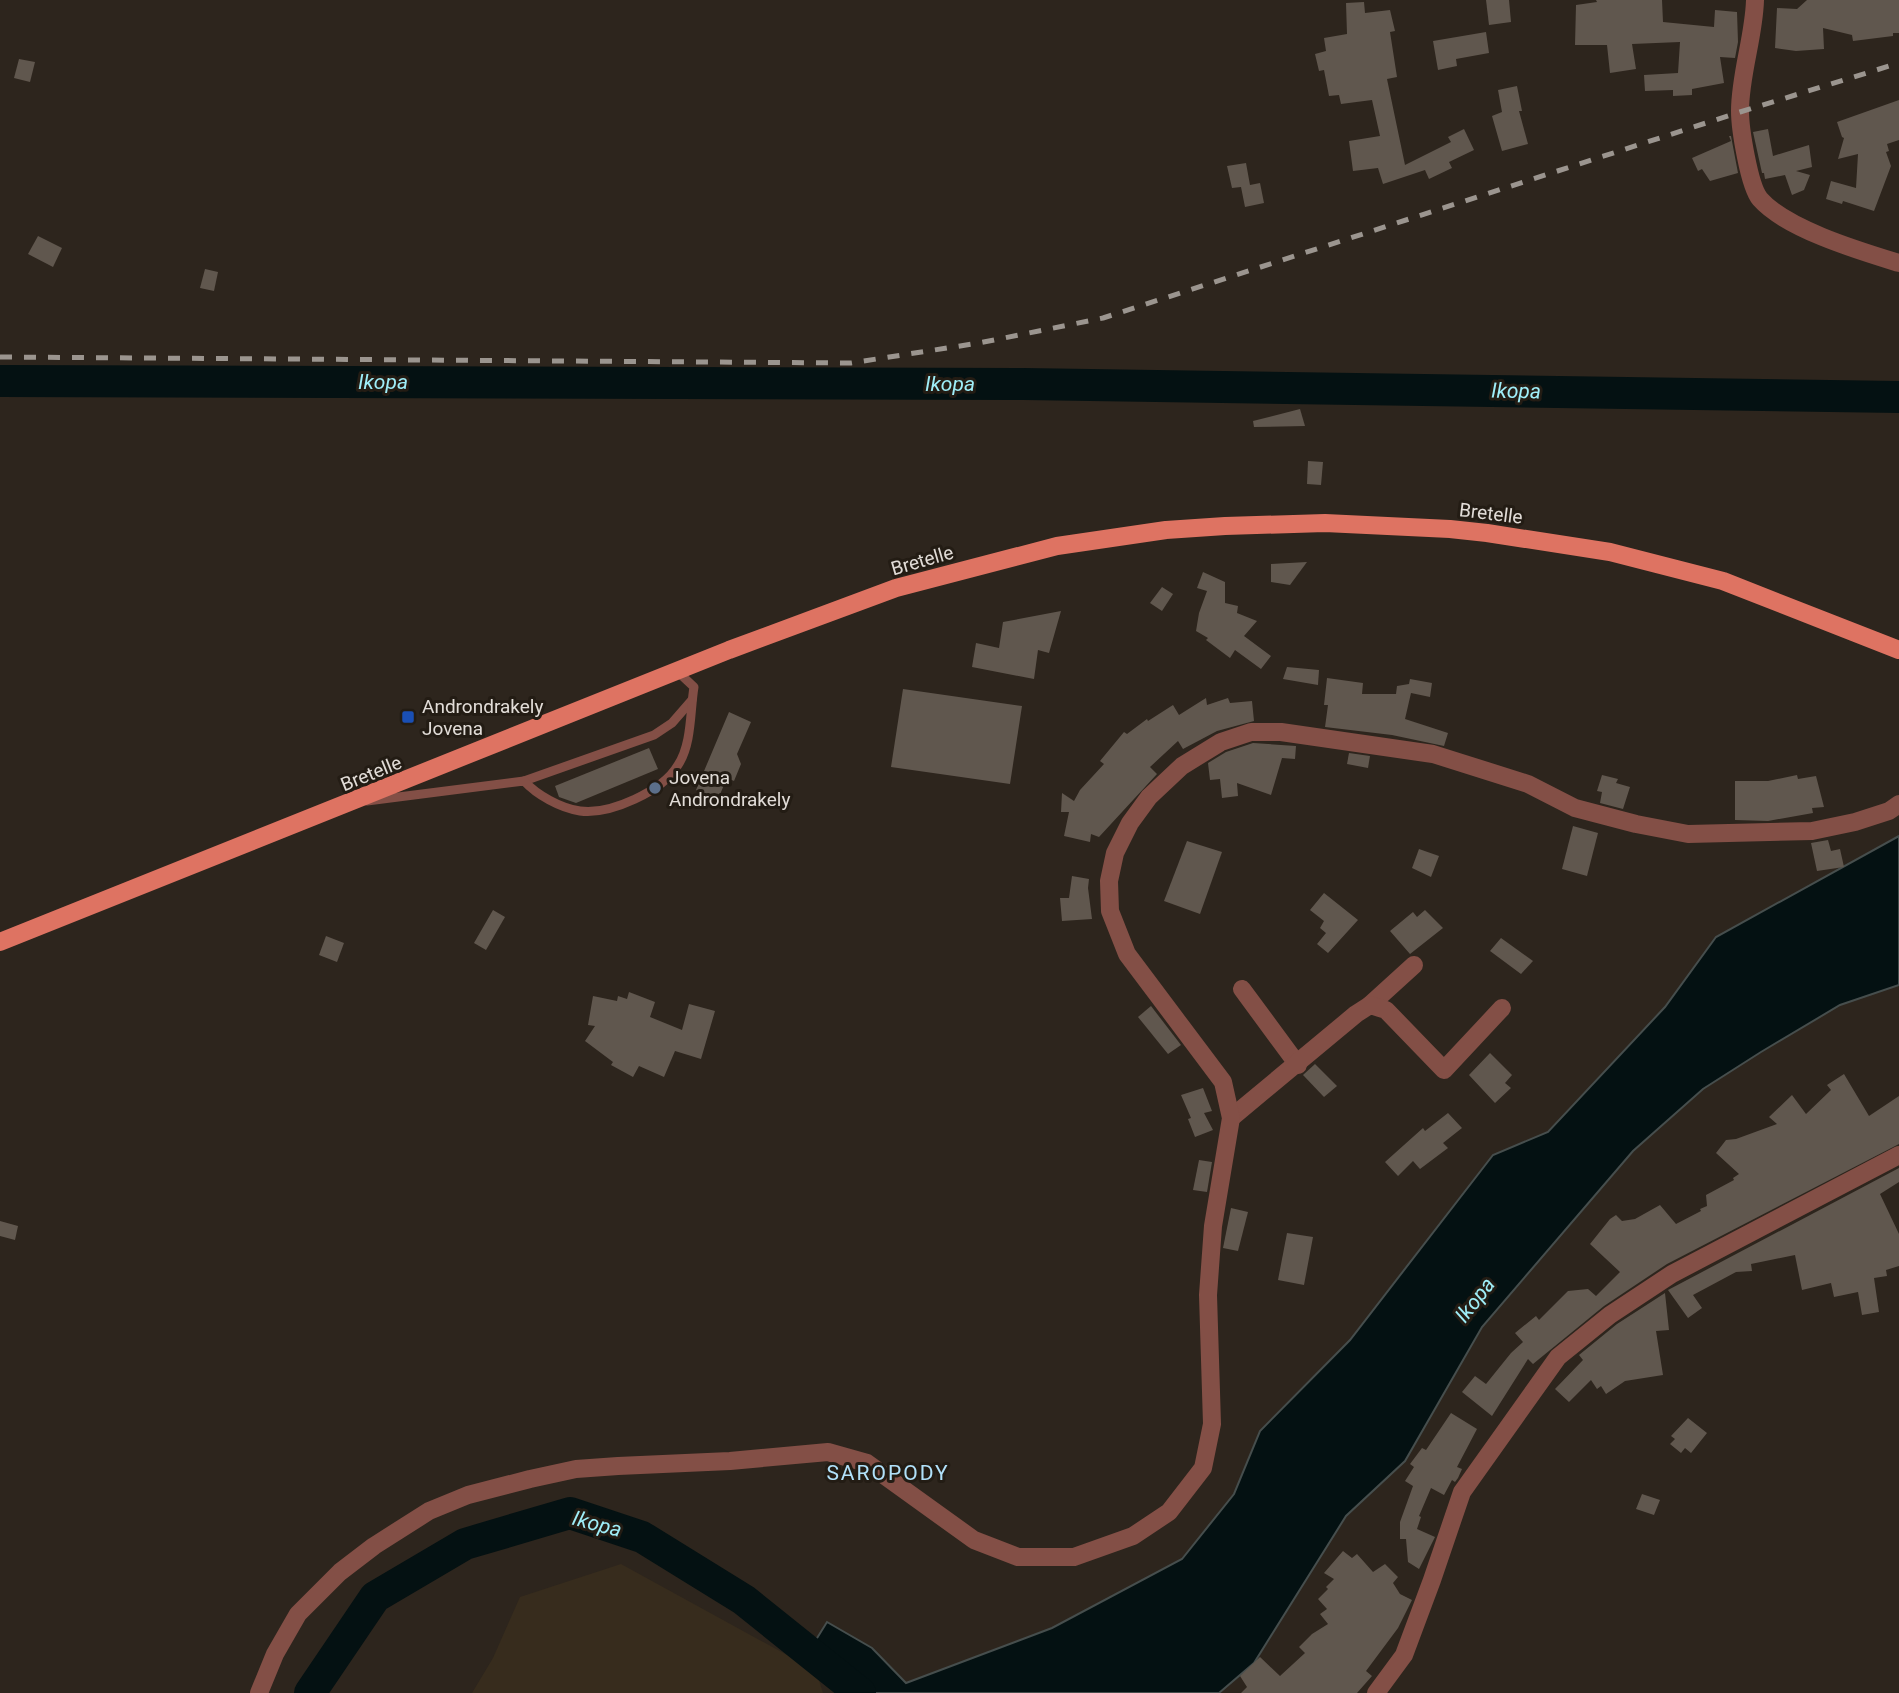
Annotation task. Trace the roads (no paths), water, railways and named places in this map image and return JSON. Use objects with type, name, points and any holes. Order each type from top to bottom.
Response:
[{"type":"main road","name":"Bretelle","points":[[0,942],[117,894],[203,863],[729,650],[895,589],[1057,546],[1166,530],[1270,524],[1325,523],[1450,529],[1610,552],[1723,581],[1899,650]]},
{"type":"street","points":[[1755,0],[1740,112],[1747,164],[1758,197],[1778,215],[1795,224],[1899,262]]},
{"type":"street","points":[[259,1693],[275,1654],[298,1614],[340,1572],[374,1546],[429,1511],[468,1495],[576,1469],[730,1461],[828,1452],[867,1463],[974,1540],[1018,1557],[1074,1557],[1133,1536],[1169,1512],[1203,1468],[1212,1424],[1208,1295],[1213,1226],[1231,1118],[1223,1082],[1127,954],[1111,911],[1109,881],[1115,853],[1130,823],[1149,797],[1182,766],[1220,742],[1251,732],[1281,732],[1433,754],[1528,784],[1575,808],[1688,834],[1812,831],[1855,822],[1889,811],[1899,804]]},
{"type":"street","points":[[1231,1118],[1298,1065],[1354,1015],[1370,1005],[1414,965]]},
{"type":"street","points":[[1242,989],[1298,1065]]},
{"type":"street","points":[[1370,1005],[1386,1010],[1444,1070],[1502,1008]]},
{"type":"street","points":[[1376,1693],[1404,1655],[1462,1492],[1558,1357],[1610,1315],[1672,1274],[1899,1155]]},
{"type":"lane","points":[[524,781],[535,793],[581,811],[612,807],[654,790],[664,783],[685,752],[694,687],[678,671]]},
{"type":"lane","points":[[351,803],[524,781],[654,735],[672,723],[692,700]]},
{"type":"water","points":[[1899,836],[1899,985],[1840,1005],[1761,1052],[1703,1089],[1633,1151],[1482,1327],[1405,1461],[1346,1516],[1254,1663],[1219,1693],[866,1693],[868,1681],[814,1643],[827,1622],[872,1648],[906,1683],[1052,1628],[1182,1559],[1234,1494],[1260,1431],[1350,1340],[1493,1155],[1548,1132],[1665,1007],[1716,937]]},
{"type":"waterway","name":"Ikopa","points":[[0,381],[1024,384],[1899,397]]},
{"type":"waterway","name":"Ikopa","points":[[310,1693],[375,1597],[465,1544],[570,1513],[642,1537],[744,1600],[860,1693]]},
{"type":"railway","points":[[0,357],[851,363],[979,343],[1103,318],[1899,63]]},
{"type":"place","name":"Androndrakely Jovena","points":[[408,717]]},
{"type":"place","name":"Jovena Androndrakely","points":[[655,788]]},
{"type":"district","name":"SAROPODY","points":[[888,1473]]}]
